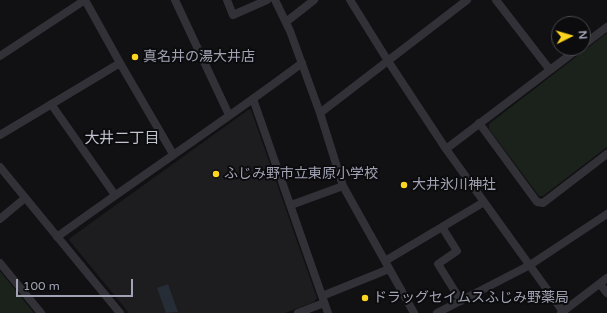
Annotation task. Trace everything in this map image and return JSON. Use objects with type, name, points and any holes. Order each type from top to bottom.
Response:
[{"type":"street","points":[[0,56],[85,0],[173,154]]},
{"type":"street","points":[[175,0],[229,115]]},
{"type":"street","points":[[227,0],[233,15],[267,0]]},
{"type":"street","points":[[275,0],[286,22],[302,63],[320,113],[343,186],[414,313]]},
{"type":"street","points":[[286,22],[314,0]]},
{"type":"street","points":[[350,0],[446,149],[563,312],[607,278]]},
{"type":"street","points":[[320,113],[467,0]]},
{"type":"street","points":[[496,0],[550,70]]},
{"type":"street","points":[[591,39],[607,27]]},
{"type":"street","points":[[446,149],[568,56]]},
{"type":"street","points":[[0,135],[120,63]]},
{"type":"street","points":[[57,237],[173,154],[253,100],[302,63]]},
{"type":"street","points":[[253,100],[328,313]]},
{"type":"street","points":[[51,104],[115,195]]},
{"type":"street","points":[[479,123],[537,202],[540,203],[543,203],[607,154]]},
{"type":"street","points":[[0,167],[120,313]]},
{"type":"street","points":[[291,205],[343,186]]},
{"type":"street","points":[[0,219],[25,198]]},
{"type":"street","points":[[385,261],[484,202]]},
{"type":"street","points":[[437,313],[530,265],[607,215]]},
{"type":"street","points":[[442,227],[457,251],[438,264],[461,301]]},
{"type":"street","points":[[0,263],[41,313]]},
{"type":"street","points":[[298,313],[323,299],[389,269]]},
{"type":"street","points":[[600,284],[607,293]]},
{"type":"shaded area","points":[[607,33],[607,147],[543,196],[539,196],[489,129],[489,124],[577,56],[591,56],[591,45]]},
{"type":"shaded area","name":"ふじみ野市立東原小学校","points":[[248,110],[251,110],[317,298],[314,302],[285,313],[129,313],[69,240],[70,238]]},
{"type":"shaded area","points":[[0,271],[34,313],[0,313]]},
{"type":"shaded area","points":[[168,284],[178,312],[166,313],[157,288]]},
{"type":"place","name":"真名井の湯大井店","points":[[135,57]]},
{"type":"place","name":"ふじみ野市立東原小学校","points":[[216,174]]},
{"type":"place","name":"大井氷川神社","points":[[404,185]]},
{"type":"place","name":"ドラッグセイムスふじみ野薬局","points":[[365,298]]},
{"type":"district","name":"大井二丁目","points":[[122,139]]}]
